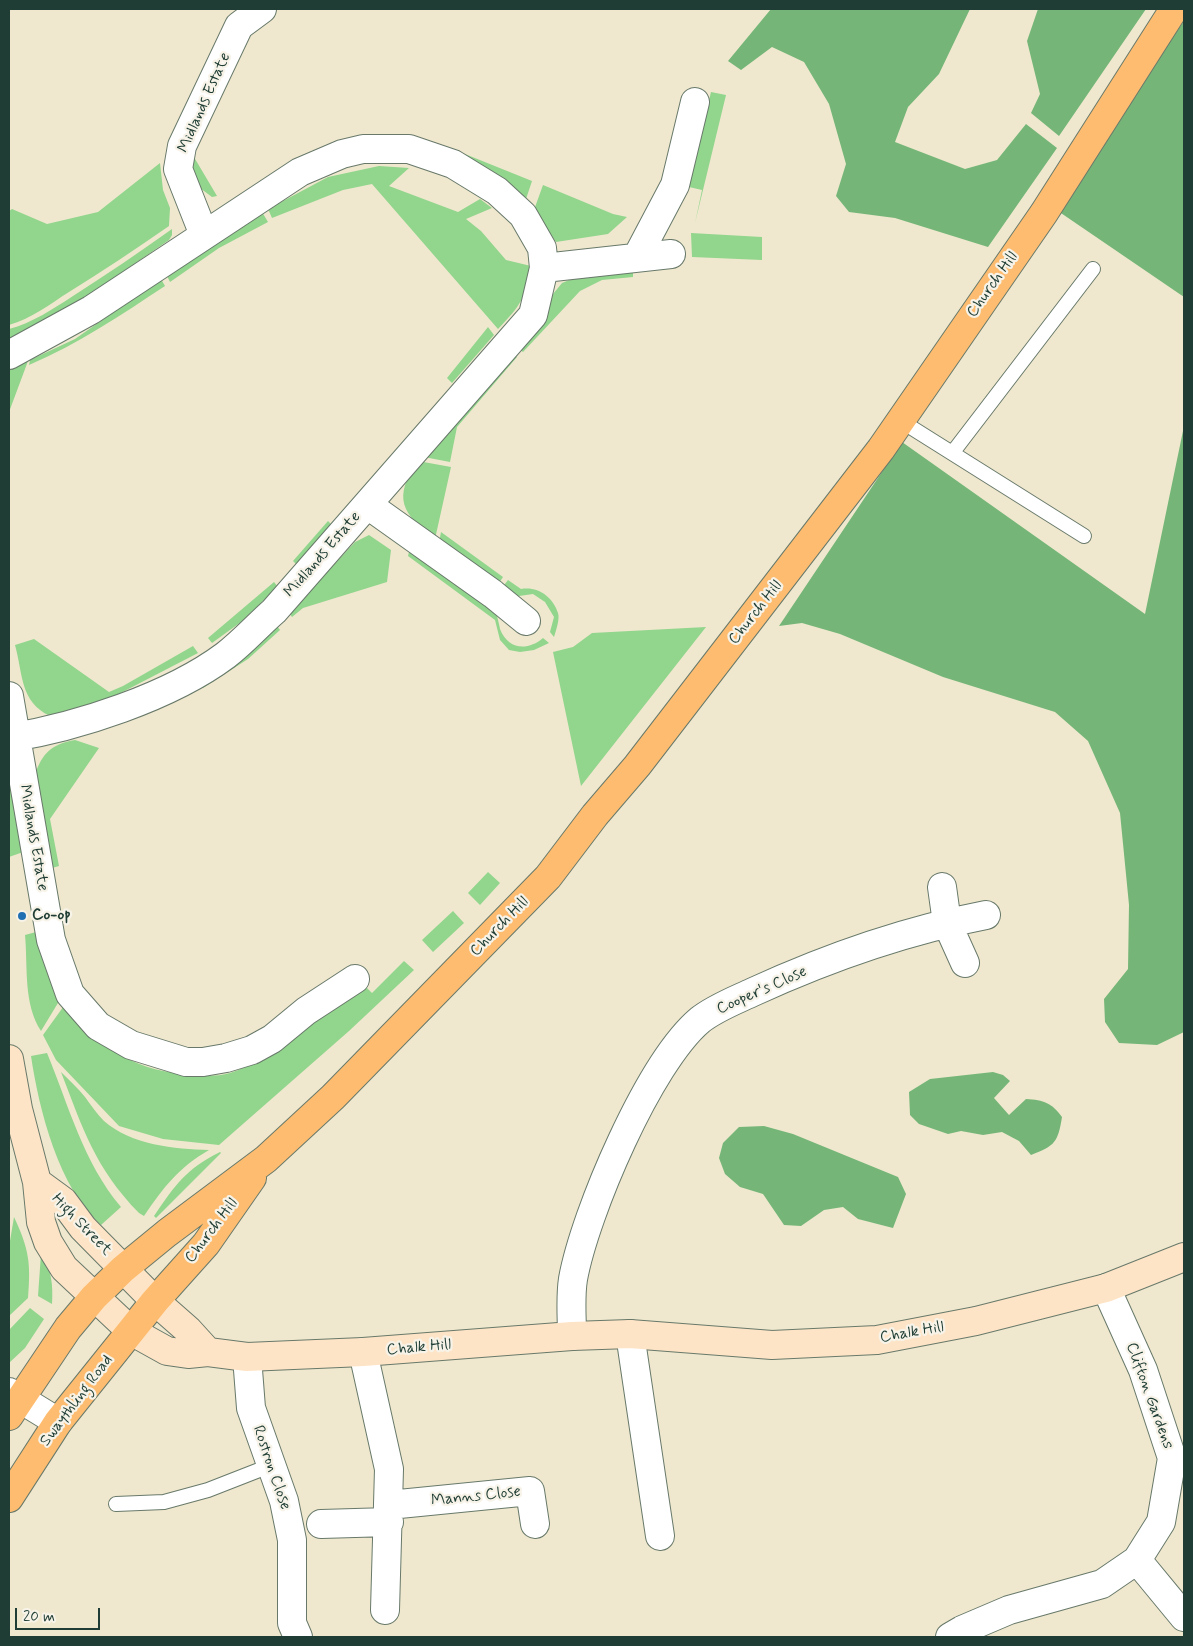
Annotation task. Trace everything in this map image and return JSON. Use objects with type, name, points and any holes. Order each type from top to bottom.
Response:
[{"type":"main road","name":"Church Hill","points":[[94,1297],[123,1269],[266,1159],[332,1097],[548,877],[807,547],[901,421],[1044,213],[1174,9]]},
{"type":"main road","name":"Church Hill","points":[[130,1331],[206,1244],[266,1159]]},
{"type":"main road","points":[[12,1402],[94,1297]]},
{"type":"main road","name":"Swaythling Road","points":[[9,1498],[58,1422],[130,1331]]},
{"type":"street","name":"Midlands Estate","points":[[204,235],[178,169],[182,146],[239,26],[262,9]]},
{"type":"street","points":[[637,257],[675,185],[695,102]]},
{"type":"street","name":"Midlands Estate","points":[[9,355],[91,310],[300,172],[342,154],[363,149],[409,149],[453,164],[497,191],[523,215],[542,248],[544,268],[533,315],[277,608],[225,655],[169,689],[80,722],[12,738]]},
{"type":"street","points":[[544,268],[671,254]]},
{"type":"street","name":"Midlands Estate","points":[[368,505],[526,621]]},
{"type":"street","name":"Midlands Estate","points":[[9,696],[12,738],[52,940],[70,994],[98,1026],[131,1045],[186,1062],[218,1059],[252,1050],[272,1039],[306,1011],[356,979]]},
{"type":"street","points":[[942,886],[947,923],[965,963]]},
{"type":"street","name":"Cooper's Close","points":[[572,1336],[571,1304],[577,1260],[615,1156],[648,1089],[679,1043],[700,1020],[727,1004],[774,982],[947,923],[986,915]]},
{"type":"street","name":"High Street","points":[[9,1059],[13,1110],[37,1182],[41,1222],[48,1242],[64,1268],[130,1331]]},
{"type":"street","name":"High Street","points":[[37,1182],[63,1201],[83,1228],[155,1301]]},
{"type":"street","name":"Chalk Hill","points":[[130,1331],[167,1351],[188,1354],[208,1352],[247,1357],[363,1352],[572,1336],[630,1334],[772,1344],[877,1340],[976,1321],[1106,1288],[1184,1257]]},
{"type":"street","name":"Clifton Gardens","points":[[950,1637],[1009,1610],[1102,1584],[1137,1560],[1161,1522],[1172,1458],[1143,1370],[1106,1288]]},
{"type":"street","points":[[155,1301],[188,1330],[208,1352]]},
{"type":"street","points":[[630,1334],[660,1536]]},
{"type":"street","points":[[363,1352],[389,1469],[385,1610]]},
{"type":"street","name":"Rostron Close","points":[[247,1357],[250,1408],[284,1500],[292,1540],[292,1623],[298,1637]]},
{"type":"street","points":[[12,1402],[58,1422]]},
{"type":"street","name":"Manns Close","points":[[389,1514],[530,1491],[535,1524]]},
{"type":"street","points":[[321,1524],[389,1514]]},
{"type":"street","points":[[1137,1560],[1184,1616]]},
{"type":"lane","points":[[953,452],[1093,269]]},
{"type":"lane","points":[[901,421],[1084,536]]},
{"type":"lane","points":[[116,1504],[164,1502],[208,1490],[272,1465]]},
{"type":"green space","points":[[771,9],[970,9],[939,74],[908,107],[895,142],[965,169],[997,160],[1026,124],[1057,148],[988,247],[895,218],[849,212],[836,196],[846,164],[829,104],[804,62],[772,47],[741,70],[728,61]]},
{"type":"green space","points":[[1038,9],[1146,9],[1059,136],[1031,113],[1040,94],[1027,41]]},
{"type":"green space","points":[[1184,21],[1184,297],[1055,209]]},
{"type":"green space","points":[[711,92],[726,95],[695,223],[702,190],[689,187]]},
{"type":"green space","points":[[188,147],[217,196],[212,197],[196,185]]},
{"type":"green space","points":[[450,148],[532,181],[525,202],[448,154]]},
{"type":"green space","points":[[160,163],[163,190],[170,208],[169,226],[40,311],[9,325],[9,211],[12,209],[47,224],[98,212]]},
{"type":"green space","points":[[379,166],[409,168],[389,186],[458,212],[480,199],[492,208],[466,219],[481,231],[506,260],[531,266],[527,286],[521,301],[498,329],[372,184],[343,190],[272,218],[268,209],[328,177]]},
{"type":"green space","points":[[543,185],[613,214],[627,217],[608,234],[556,242],[534,210]]},
{"type":"green space","points":[[262,212],[268,222],[219,248],[170,282],[167,276]]},
{"type":"green space","points":[[172,229],[172,235],[169,240],[63,313],[9,341],[9,329],[50,311]]},
{"type":"green space","points":[[691,233],[762,237],[762,260],[692,257]]},
{"type":"green space","points":[[633,271],[633,277],[602,280],[580,291],[523,352],[517,347],[548,307],[553,294],[562,283],[579,276]]},
{"type":"green space","points":[[161,279],[165,286],[132,308],[82,338],[29,365],[30,360],[75,339]]},
{"type":"green space","points":[[488,327],[494,335],[452,383],[447,378]]},
{"type":"green space","points":[[512,353],[517,357],[457,427],[450,462],[424,457]]},
{"type":"green space","points":[[28,361],[9,412],[9,369]]},
{"type":"green space","points":[[1184,426],[1184,1032],[1157,1045],[1119,1043],[1105,1022],[1104,999],[1128,969],[1129,905],[1120,813],[1088,741],[1055,712],[943,677],[840,634],[802,623],[779,626],[902,442],[1145,614]]},
{"type":"green space","points":[[418,461],[451,467],[435,539],[415,521],[408,513],[404,504],[405,485]]},
{"type":"green space","points":[[328,521],[332,525],[297,565],[293,561]]},
{"type":"green space","points":[[441,532],[503,577],[497,586],[439,543]]},
{"type":"green space","points":[[369,535],[391,550],[387,582],[303,608],[292,617],[289,613],[355,542]]},
{"type":"green space","points":[[410,548],[496,613],[500,629],[513,645],[531,645],[543,638],[549,643],[534,650],[520,652],[509,650],[500,640],[495,620],[408,556]]},
{"type":"green space","points":[[508,580],[521,589],[533,589],[549,598],[556,607],[558,615],[558,625],[554,637],[550,632],[554,617],[545,602],[533,594],[512,597],[501,589]]},
{"type":"green space","points":[[274,582],[278,587],[241,622],[212,643],[208,638]]},
{"type":"green space","points":[[277,626],[280,630],[248,659],[203,688],[199,683]]},
{"type":"green space","points":[[706,627],[581,786],[553,652],[573,647],[592,633]]},
{"type":"green space","points":[[34,639],[109,692],[193,646],[198,653],[111,698],[50,716],[40,710],[28,695],[24,686],[15,645]]},
{"type":"green space","points":[[75,740],[99,748],[50,819],[59,866],[52,868],[35,775],[41,761],[49,751],[60,744]]},
{"type":"green space","points":[[9,766],[26,851],[9,857]]},
{"type":"green space","points":[[488,872],[500,883],[480,905],[468,893]]},
{"type":"green space","points":[[453,911],[464,923],[433,952],[422,940]]},
{"type":"green space","points":[[36,932],[61,998],[41,1031],[31,1009],[29,997],[25,935]]},
{"type":"green space","points":[[404,961],[414,970],[349,1031],[219,1145],[163,1139],[119,1126],[56,1060],[43,1035],[66,1003],[105,1043],[131,1060],[147,1067],[191,1075],[214,1076],[225,1074],[245,1067],[259,1058],[362,983],[372,993]]},
{"type":"green space","points":[[47,1053],[78,1133],[96,1171],[121,1207],[101,1225],[86,1210],[73,1191],[53,1147],[39,1100],[31,1056]]},
{"type":"green space","points":[[61,1072],[104,1121],[127,1136],[168,1147],[209,1150],[172,1179],[144,1216],[124,1196],[101,1164],[84,1130]]},
{"type":"green space","points":[[993,1072],[1003,1075],[1010,1081],[994,1098],[1009,1115],[1026,1099],[1038,1100],[1051,1105],[1062,1117],[1057,1138],[1050,1146],[1031,1155],[1019,1141],[1002,1132],[983,1135],[961,1131],[948,1134],[919,1124],[910,1115],[909,1092],[930,1079]]},
{"type":"green space","points":[[764,1126],[793,1134],[898,1177],[906,1194],[893,1228],[858,1219],[843,1207],[824,1210],[801,1226],[784,1225],[763,1194],[740,1187],[725,1174],[719,1158],[723,1143],[739,1127]]},
{"type":"green space","points":[[220,1152],[156,1218],[154,1216],[182,1179],[198,1165]]},
{"type":"green space","points":[[14,1217],[28,1256],[29,1286],[28,1298],[9,1316],[9,1247]]},
{"type":"green space","points":[[41,1254],[48,1266],[51,1278],[52,1304],[38,1296]]},
{"type":"green space","points":[[30,1308],[44,1319],[25,1348],[9,1363],[9,1330]]},
{"type":"place","name":"Co-op","points":[[22,916]]}]
